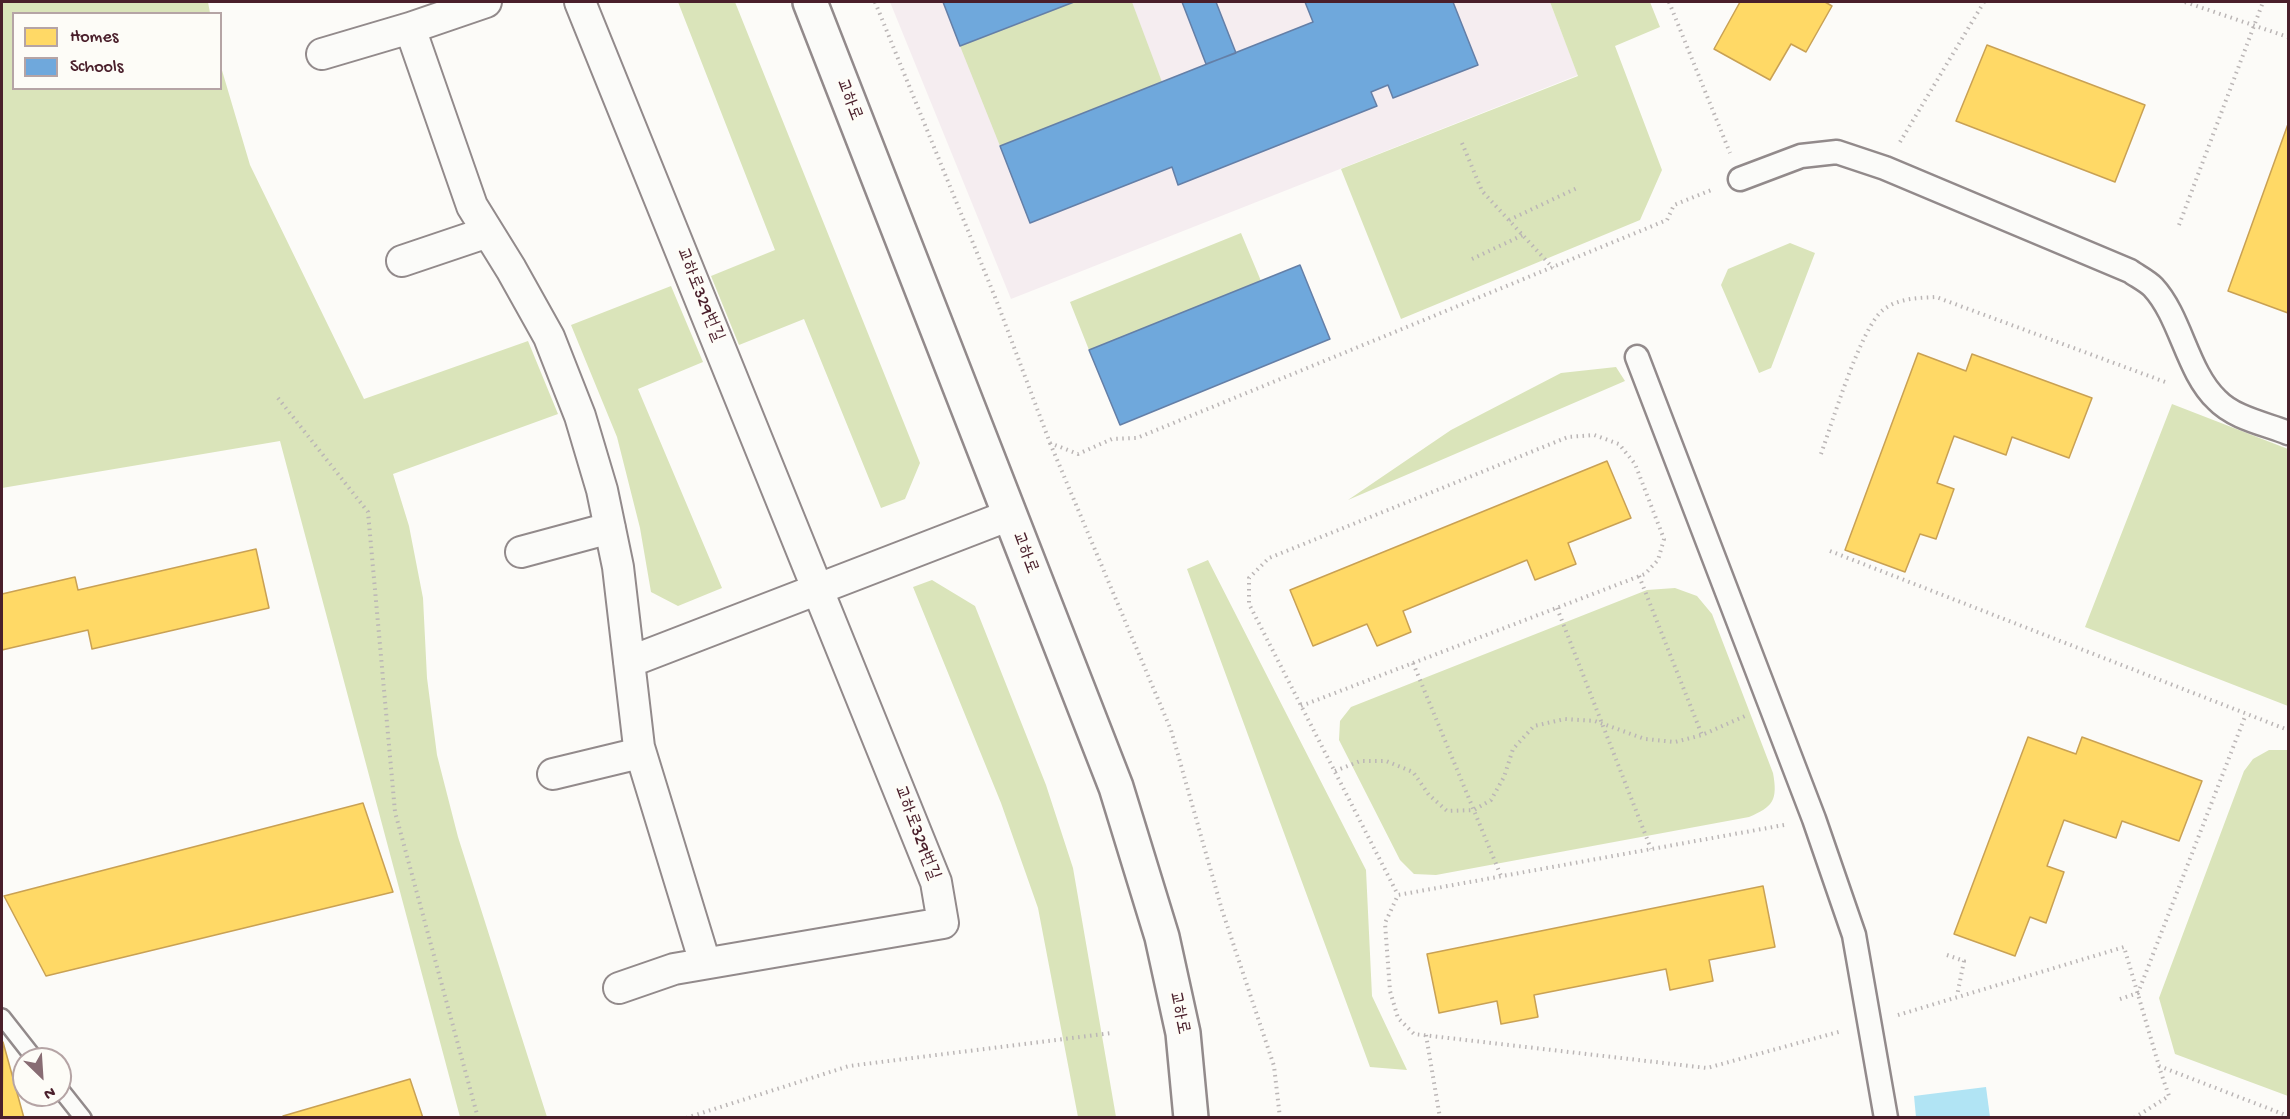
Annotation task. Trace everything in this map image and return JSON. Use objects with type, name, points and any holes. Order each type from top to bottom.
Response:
[{"type":"street","points":[[322,54],[410,28],[486,2]]},
{"type":"street","name":"교하로329번길","points":[[580,2],[936,882],[943,923],[674,969],[619,988]]},
{"type":"street","name":"교하로","points":[[810,2],[1116,787],[1162,937],[1184,1033],[1191,1118]]},
{"type":"street","points":[[410,28],[472,206],[549,337],[580,416],[602,490],[618,567],[640,753],[705,963]]},
{"type":"street","points":[[1740,179],[1801,156],[1837,152],[1885,168],[2130,271],[2152,286],[2169,310],[2199,376],[2217,400],[2236,413],[2289,433]]},
{"type":"street","points":[[402,261],[488,232]]},
{"type":"street","points":[[1637,357],[1814,819],[1854,935],[1886,1118]]},
{"type":"street","points":[[629,662],[1010,515]]},
{"type":"street","points":[[521,552],[610,528]]},
{"type":"street","points":[[553,774],[640,753]]},
{"type":"lane","points":[[2,1017],[26,1047]]},
{"type":"lane","points":[[72,1104],[83,1118]]},
{"type":"path","points":[[875,2],[997,302],[1050,443],[1171,730],[1222,910],[1274,1066],[1280,1118]]},
{"type":"path","points":[[1050,443],[1078,454],[1112,440],[1137,438],[1667,220],[1674,205],[1740,179],[1670,2]]},
{"type":"path","points":[[1885,168],[1984,2]]},
{"type":"path","points":[[2185,2],[2289,37]]},
{"type":"path","points":[[2179,225],[2263,2]]},
{"type":"path","points":[[1462,143],[1482,191],[1553,268]]},
{"type":"path","points":[[1509,220],[1577,188]]},
{"type":"path","points":[[1472,259],[1523,235]]},
{"type":"path","points":[[1821,454],[1867,329],[1883,310],[1907,299],[1936,297],[2217,400]]},
{"type":"path","points":[[278,398],[368,512],[395,812],[478,1118]]},
{"type":"path","points":[[1301,706],[1645,574],[1658,560],[1664,539],[1635,464],[1619,444],[1594,435],[1568,437],[1269,558],[1249,578],[1249,604],[1301,706],[1335,771],[1398,895]]},
{"type":"path","points":[[1830,551],[2289,730]]},
{"type":"path","points":[[1639,576],[1702,735]]},
{"type":"path","points":[[1557,608],[1651,849]]},
{"type":"path","points":[[1413,663],[1501,876]]},
{"type":"path","points":[[1335,771],[1360,761],[1386,761],[1413,772],[1429,795],[1447,811],[1474,810],[1491,800],[1504,777],[1513,749],[1534,726],[1565,719],[1602,724],[1645,740],[1675,742],[1702,735],[1770,705]]},
{"type":"path","points":[[2138,993],[2246,714]]},
{"type":"path","points":[[1398,895],[1814,819]]},
{"type":"path","points":[[1398,895],[1385,922],[1390,991],[1398,1018],[1414,1034],[1707,1068],[1870,1023],[2124,947],[2169,1096],[2134,1118]]},
{"type":"path","points":[[1947,955],[1964,961],[1957,996]]},
{"type":"path","points":[[2120,999],[2138,993]]},
{"type":"path","points":[[686,1118],[849,1066],[1111,1033]]},
{"type":"path","points":[[1426,1035],[1440,1118]]},
{"type":"path","points":[[2159,1066],[2289,1116]]},
{"type":"shaded area","points":[[890,2],[1550,2],[1578,75],[1011,299]]},
{"type":"green space","points":[[2,2],[208,2],[210,12],[12,12],[12,90],[222,90],[222,70],[250,165],[364,399],[528,341],[558,414],[393,474],[409,526],[423,598],[427,678],[437,755],[458,837],[547,1117],[460,1117],[280,441],[2,488]]},
{"type":"green space","points":[[678,2],[735,2],[920,463],[905,499],[881,508],[804,319],[739,345],[711,276],[775,250]]},
{"type":"green space","points":[[1074,2],[1132,2],[1162,82],[1000,146],[960,46]]},
{"type":"green space","points":[[1550,2],[1650,2],[1660,27],[1615,46],[1662,170],[1640,220],[1401,319],[1341,169],[1578,76]]},
{"type":"green space","points":[[1241,233],[1261,281],[1089,350],[1070,302]]},
{"type":"green space","points":[[1790,243],[1815,253],[1771,368],[1759,373],[1721,285],[1728,269]]},
{"type":"green space","points":[[671,286],[703,362],[638,389],[722,588],[678,606],[651,592],[640,528],[617,437],[571,325]]},
{"type":"green space","points":[[1616,367],[1625,381],[1348,500],[1451,430],[1561,373]]},
{"type":"green space","points":[[2172,404],[2288,449],[2288,706],[2085,627]]},
{"type":"green space","points":[[1208,560],[1366,870],[1372,996],[1407,1070],[1370,1067],[1187,569]]},
{"type":"green space","points":[[932,580],[975,606],[1046,785],[1073,868],[1116,1117],[1078,1117],[1038,908],[1001,803],[913,587]]},
{"type":"green space","points":[[1675,588],[1697,596],[1712,614],[1773,773],[1775,790],[1768,806],[1749,817],[1436,875],[1414,874],[1400,860],[1339,740],[1340,721],[1351,707],[1647,590]]},
{"type":"green space","points":[[2269,750],[2288,750],[2288,1096],[2175,1054],[2159,998],[2244,771],[2253,759]]},
{"type":"water","points":[[1986,1087],[1990,1117],[1916,1117],[1914,1096]]},
{"type":"building: Homes","points":[[1740,2],[1825,2],[1832,6],[1806,52],[1791,44],[1770,80],[1714,49]]},
{"type":"building: Homes","points":[[1987,45],[2145,105],[2115,182],[1956,121]]},
{"type":"building: Homes","points":[[2288,124],[2288,313],[2228,291]]},
{"type":"building: Homes","points":[[1918,353],[1966,371],[1972,354],[2092,398],[2069,458],[2012,437],[2006,455],[1954,436],[1937,483],[1954,489],[1936,539],[1920,534],[1905,572],[1845,550]]},
{"type":"building: Homes","points":[[1607,461],[1631,518],[1568,543],[1576,564],[1535,580],[1527,560],[1403,611],[1411,632],[1377,646],[1367,624],[1313,646],[1290,590]]},
{"type":"building: Homes","points":[[256,549],[269,608],[92,649],[88,630],[2,650],[2,594],[75,577],[78,590]]},
{"type":"building: Homes","points":[[2028,737],[2076,754],[2082,737],[2202,781],[2179,841],[2122,821],[2116,838],[2064,820],[2047,866],[2064,872],[2046,923],[2030,917],[2015,956],[1954,934]]},
{"type":"building: Homes","points":[[363,803],[393,892],[46,976],[4,896]]},
{"type":"building: Homes","points":[[1763,886],[1775,947],[1709,960],[1713,981],[1670,990],[1666,969],[1534,995],[1538,1017],[1501,1024],[1497,1001],[1439,1013],[1427,954]]},
{"type":"building: Homes","points":[[3,1042],[12,1075],[12,1107],[21,1107],[24,1118],[2,1118]]},
{"type":"building: Homes","points":[[410,1079],[423,1118],[283,1118],[283,1116]]},
{"type":"building: Schools","points":[[943,2],[1074,2],[960,46]]},
{"type":"building: Schools","points":[[1182,2],[1216,2],[1236,53],[1206,64]]},
{"type":"building: Schools","points":[[1305,2],[1453,2],[1478,65],[1393,98],[1388,85],[1371,92],[1377,106],[1178,185],[1172,167],[1030,223],[1000,146],[1313,22]]},
{"type":"building: Schools","points":[[1300,265],[1330,339],[1120,425],[1089,350]]}]
